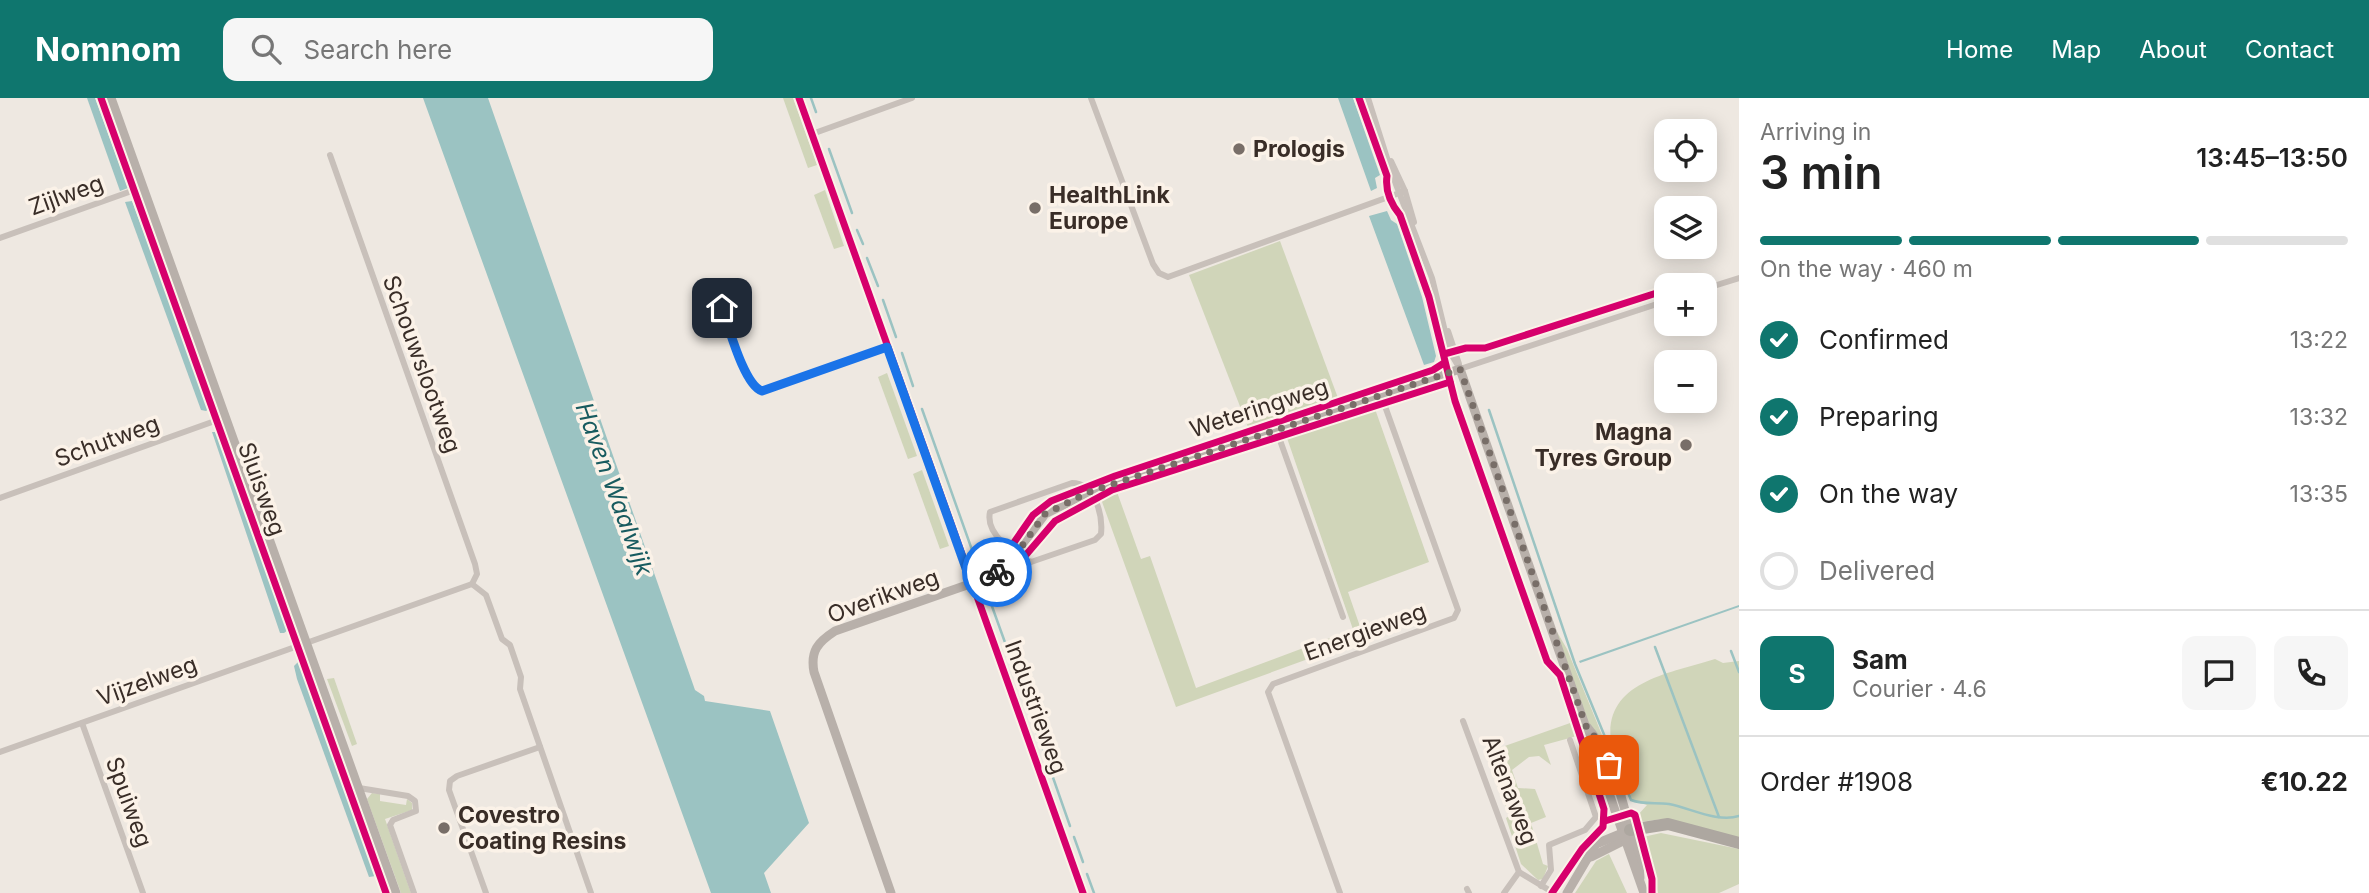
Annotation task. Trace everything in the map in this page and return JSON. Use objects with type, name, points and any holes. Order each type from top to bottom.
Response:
[{"type":"highway","points":[[1625,835],[1668,824],[1739,843]]},
{"type":"street","name":"Sluisweg","points":[[111,98],[396,893]]},
{"type":"street","name":"Industrieweg","points":[[799,98],[1083,893]]},
{"type":"street","points":[[812,134],[912,98]]},
{"type":"street","points":[[1091,98],[1153,264],[1159,273],[1168,277],[1402,192]]},
{"type":"street","points":[[1368,98],[1586,726],[1602,746],[1625,835],[1639,865],[1642,888]]},
{"type":"street","name":"Schouwslootweg","points":[[330,155],[475,564],[477,574],[472,584]]},
{"type":"street","name":"Zijlweg","points":[[0,237],[143,187]]},
{"type":"street","points":[[1717,285],[1739,278]]},
{"type":"street","name":"Weteringweg","points":[[1089,492],[1654,306]]},
{"type":"street","points":[[722,308],[748,377],[755,388],[762,391],[887,347]]},
{"type":"street","name":"Energieweg","points":[[1340,893],[1268,692],[1273,684],[1454,618],[1458,610],[1381,395]]},
{"type":"street","name":"Schutweg","points":[[0,497],[226,417]]},
{"type":"street","name":"Energieweg","points":[[1276,429],[1343,617]]},
{"type":"street","points":[[1072,482],[1082,485],[1089,492],[1095,498],[1102,523],[1101,534],[1095,540],[1031,562],[994,535],[988,520],[990,512],[1072,482]]},
{"type":"street","points":[[972,585],[1007,565],[1045,514],[1089,492]]},
{"type":"street","points":[[306,642],[472,584],[486,596],[502,639],[510,645],[520,677],[520,689],[591,893]]},
{"type":"street","name":"Overikweg","points":[[891,893],[814,672],[814,652],[820,641],[835,631],[972,585]]},
{"type":"street","name":"Vijzelweg","points":[[0,752],[306,642]]},
{"type":"street","name":"Altenaweg","points":[[1463,721],[1519,872],[1554,893]]},
{"type":"street","name":"Spuiweg","points":[[82,723],[143,893]]},
{"type":"street","name":"Altenaweg","points":[[1541,886],[1551,870],[1549,845],[1585,831],[1596,817],[1570,740]]},
{"type":"street","points":[[486,893],[449,790],[450,782],[457,776],[540,747]]},
{"type":"street","points":[[359,788],[408,796],[415,801],[416,811],[390,825],[414,893]]},
{"type":"street","points":[[1567,893],[1596,844],[1625,835]]},
{"type":"street","name":"Altenaweg","points":[[1504,893],[1519,872]]},
{"type":"green space","points":[[783,98],[793,98],[817,165],[808,168]]},
{"type":"green space","points":[[825,190],[844,246],[834,249],[814,195]]},
{"type":"green space","points":[[1280,241],[1338,398],[1248,427],[1189,275]]},
{"type":"green space","points":[[887,373],[917,456],[908,459],[878,377]]},
{"type":"green space","points":[[1374,406],[1429,562],[1348,592],[1364,638],[1357,641],[1287,438],[1292,432]]},
{"type":"green space","points":[[922,470],[949,546],[940,549],[913,474]]},
{"type":"green space","points":[[1117,492],[1141,559],[1150,556],[1196,688],[1338,635],[1344,646],[1176,707],[1101,499]]},
{"type":"green space","points":[[1553,625],[1567,649],[1626,794],[1624,801],[1605,746],[1586,719]]},
{"type":"green space","points":[[1715,659],[1723,663],[1739,661],[1739,839],[1662,819],[1640,822],[1638,815],[1647,805],[1630,800],[1612,748],[1611,726],[1616,708],[1626,695],[1658,676]]},
{"type":"green space","points":[[334,678],[357,744],[352,746],[327,679]]},
{"type":"green space","points":[[1573,722],[1577,736],[1544,745],[1551,765],[1539,756],[1529,757],[1512,770],[1518,788],[1535,789],[1546,817],[1531,823],[1543,864],[1548,866],[1543,879],[1538,880],[1521,864],[1506,818],[1509,816],[1485,753]]},
{"type":"green space","points":[[372,793],[380,794],[380,801],[406,805],[407,799],[412,803],[412,810],[385,819],[411,893],[401,893],[367,799]]},
{"type":"green space","points":[[1661,833],[1739,849],[1739,884],[1719,893],[1658,893],[1643,837]]},
{"type":"green space","points":[[1609,854],[1627,893],[1575,893],[1596,861]]},
{"type":"water","points":[[87,98],[95,98],[128,188],[120,191]]},
{"type":"water","name":"Haven Waalwijk","points":[[423,98],[488,98],[695,690],[704,696],[705,701],[770,711],[809,823],[764,873],[771,893],[711,893]]},
{"type":"water","points":[[1338,98],[1353,98],[1380,175],[1375,178],[1377,188],[1371,191]]},
{"type":"water","points":[[132,201],[209,409],[206,411],[201,410],[125,202]]},
{"type":"water","points":[[1387,211],[1391,220],[1397,224],[1422,297],[1436,356],[1434,362],[1424,365],[1369,216]]},
{"type":"water","points":[[212,432],[218,432],[288,630],[284,633],[280,633]]},
{"type":"water","points":[[1739,605],[1580,663],[1579,661]]},
{"type":"water","points":[[299,661],[376,876],[369,877],[297,679],[294,666]]},
{"type":"waterway","points":[[811,98],[816,112]]},
{"type":"waterway","points":[[829,149],[852,213]]},
{"type":"waterway","points":[[857,230],[863,244]]},
{"type":"waterway","points":[[867,258],[878,286]]},
{"type":"waterway","points":[[883,300],[896,337]]},
{"type":"waterway","points":[[902,353],[913,386]]},
{"type":"waterway","points":[[922,409],[977,564]]},
{"type":"waterway","points":[[1489,410],[1575,664],[1631,800],[1669,804],[1722,818],[1739,816]]},
{"type":"waterway","points":[[989,598],[1016,673]]},
{"type":"waterway","points":[[1655,647],[1719,817]]},
{"type":"waterway","points":[[1731,651],[1739,672]]},
{"type":"waterway","points":[[1036,731],[1046,757]]},
{"type":"waterway","points":[[1050,769],[1070,826]]},
{"type":"waterway","points":[[1074,837],[1083,862]]},
{"type":"waterway","points":[[1087,874],[1094,893]]},
{"type":"cycle path","points":[[101,98],[386,893]]},
{"type":"cycle path","points":[[799,98],[1083,893]]},
{"type":"cycle path","points":[[1359,98],[1387,176],[1389,197],[1400,215],[1429,297],[1455,401],[1547,661],[1560,675],[1604,809],[1603,827],[1582,849],[1552,893]]},
{"type":"cycle path","points":[[1444,354],[1466,348],[1485,348],[1654,294]]},
{"type":"cycle path","points":[[990,577],[1033,515],[1051,501],[1115,476],[1433,370],[1444,363]]},
{"type":"cycle path","points":[[997,575],[1019,563],[1055,521],[1112,490],[1450,382]]},
{"type":"cycle path","points":[[1605,821],[1631,813],[1635,815],[1652,879],[1652,893]]},
{"type":"way so far","points":[[997,572],[1014,557],[1045,514],[1089,492],[1460,369],[1586,726],[1602,746],[1609,765]]},
{"type":"place","name":"Prologis","points":[[1239,149]]},
{"type":"place","name":"HealthLink Europe","points":[[1035,208]]},
{"type":"place","name":"Magna Tyres Group","points":[[1686,445]]},
{"type":"place","name":"Covestro Coating Resins","points":[[444,828]]},
{"type":"route","points":[[722,308],[748,377],[755,388],[762,391],[887,347],[972,585],[997,572]]}]
